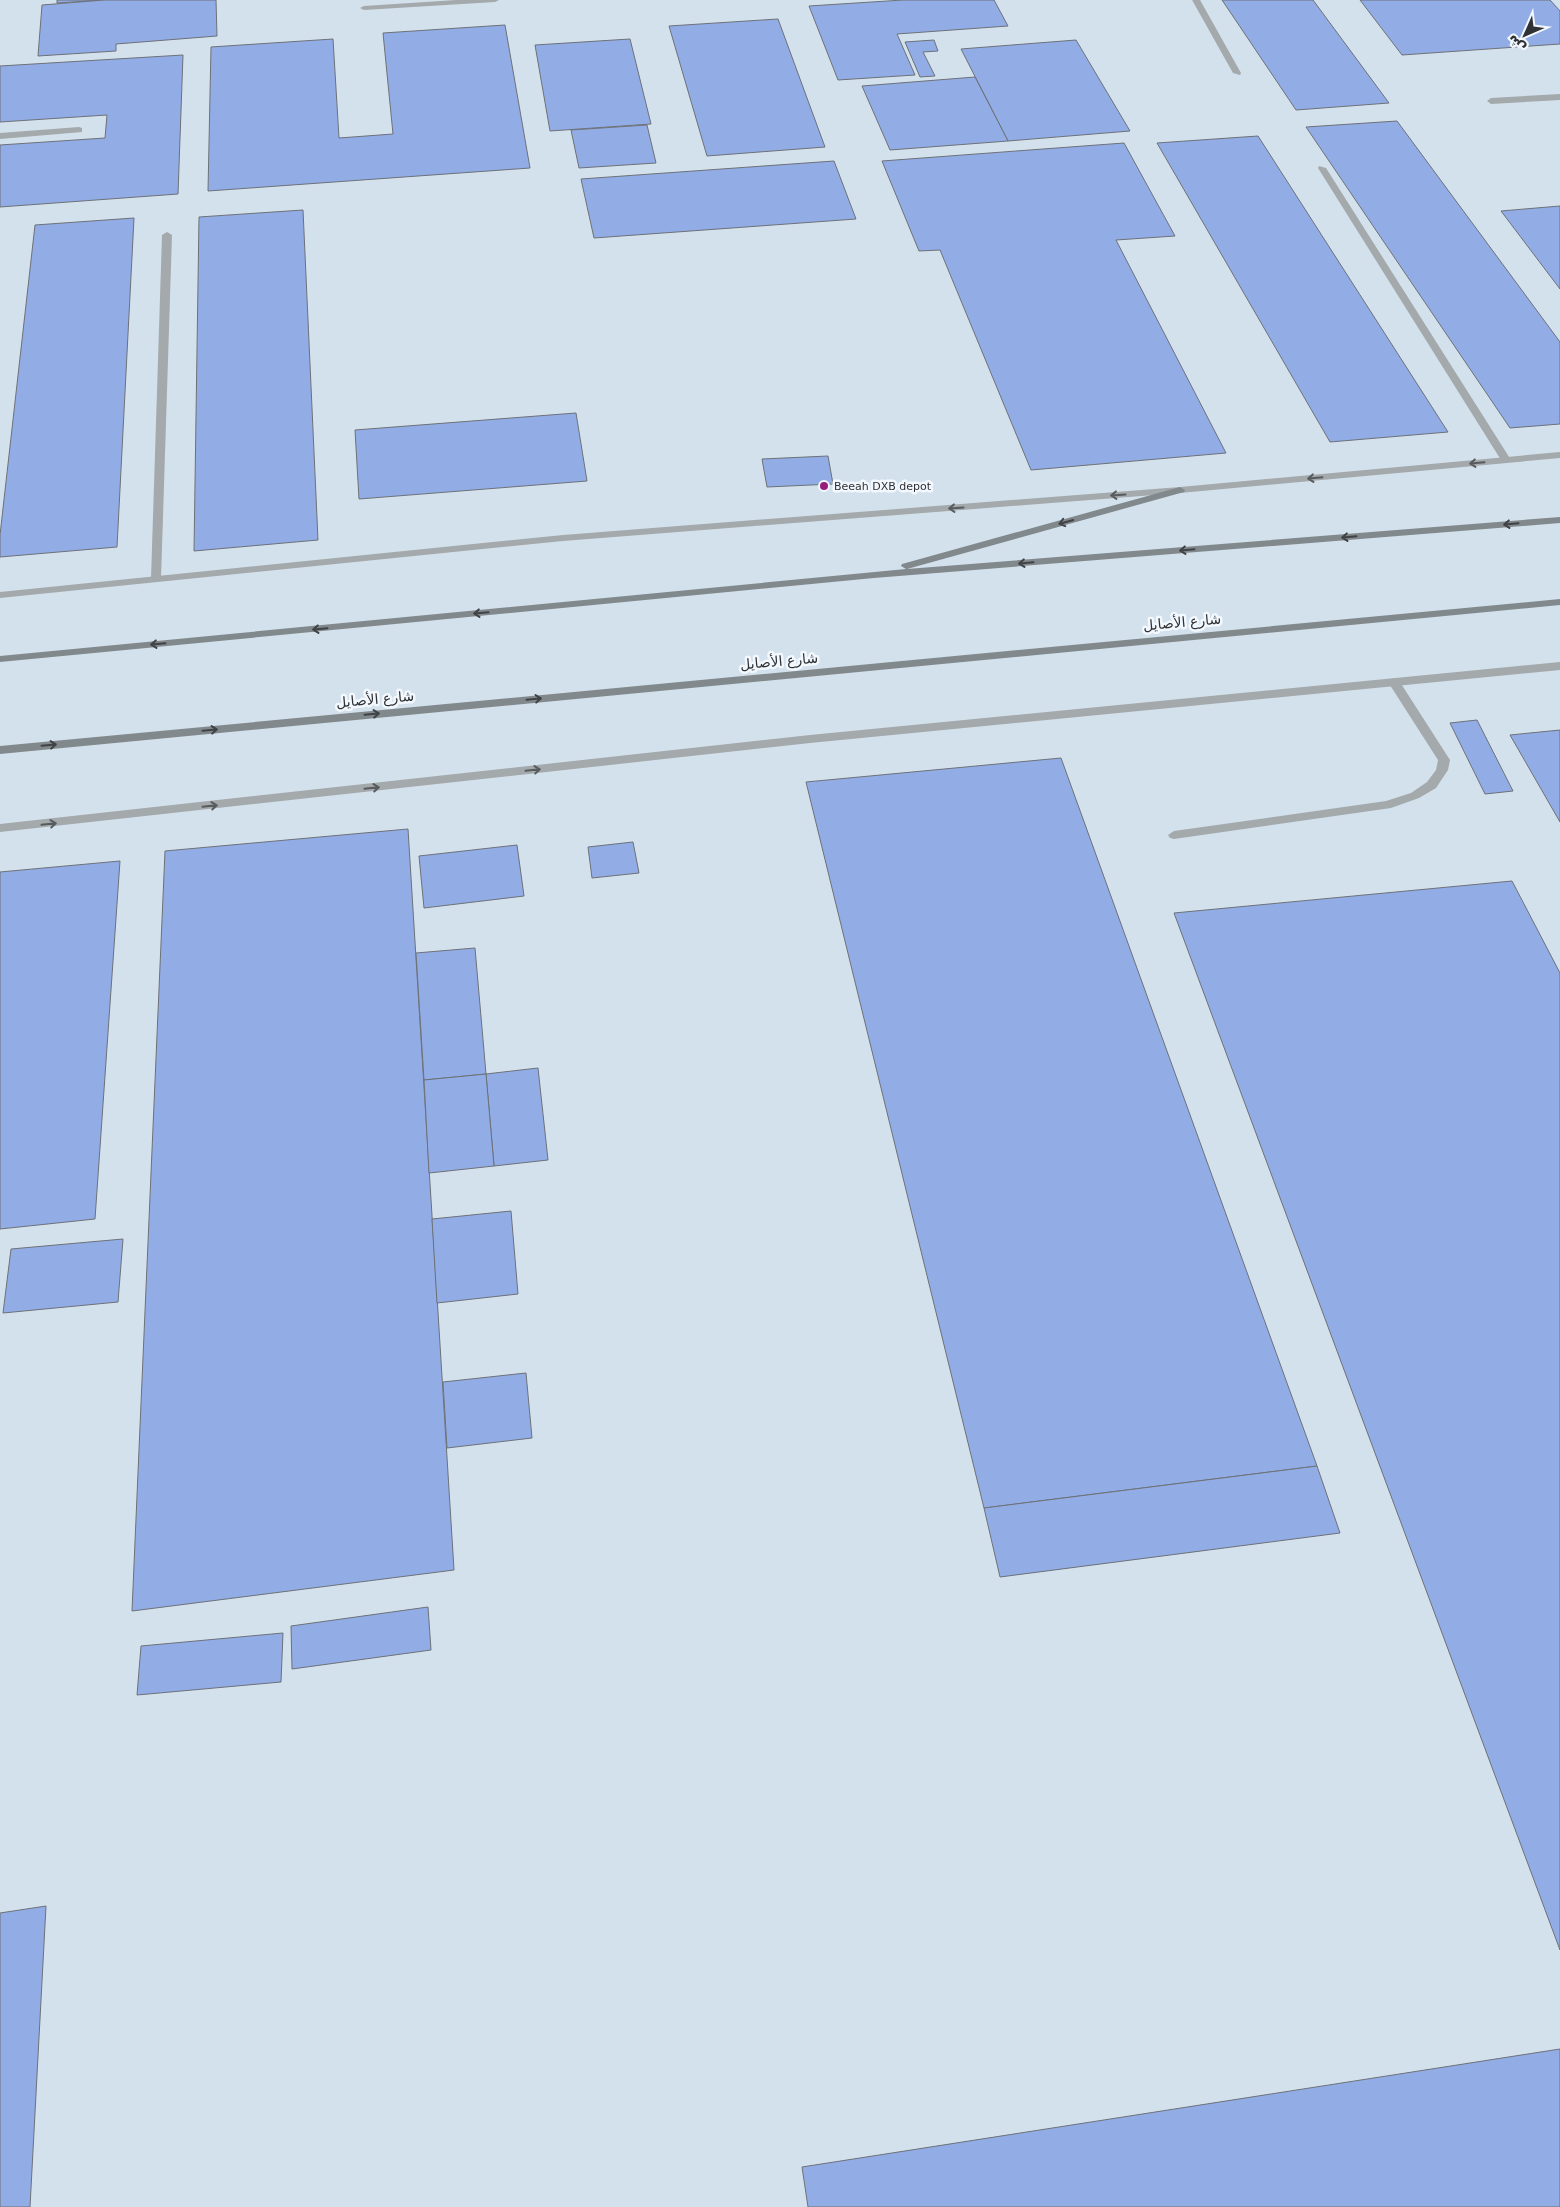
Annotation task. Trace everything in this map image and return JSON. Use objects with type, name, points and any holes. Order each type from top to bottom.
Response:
[{"type":"main road","points":[[874,575],[1180,490]]},
{"type":"main road","points":[[0,659],[874,575],[1560,520]]},
{"type":"main road","name":"شارع الأصايل","points":[[0,750],[1560,602]]},
{"type":"street","points":[[364,8],[495,0]]},
{"type":"street","points":[[1196,0],[1237,73]]},
{"type":"street","points":[[1491,101],[1560,97]]},
{"type":"street","points":[[0,136],[79,130]]},
{"type":"street","points":[[1322,168],[1506,460]]},
{"type":"street","points":[[156,579],[167,235]]},
{"type":"street","points":[[0,595],[563,538],[1180,490],[1560,456]]},
{"type":"street","points":[[0,828],[810,739],[1560,666]]},
{"type":"street","points":[[1174,834],[1386,805],[1413,797],[1430,787],[1444,769],[1444,760],[1394,682]]},
{"type":"shaded area","points":[[0,0],[1560,0],[1560,2207],[0,2207]]},
{"type":"building","points":[[57,0],[104,0],[57,3]]},
{"type":"building","points":[[104,0],[216,0],[217,36],[116,44],[116,51],[38,56],[42,5]]},
{"type":"building","points":[[903,0],[994,0],[1008,26],[897,34],[915,75],[838,80],[809,6]]},
{"type":"building","points":[[1222,0],[1313,0],[1389,103],[1296,110]]},
{"type":"building","points":[[1360,0],[1550,0],[1560,11],[1560,44],[1402,55]]},
{"type":"building","points":[[778,19],[825,147],[707,156],[669,26]]},
{"type":"building","points":[[505,25],[530,168],[208,191],[211,47],[333,39],[339,138],[393,134],[383,33]]},
{"type":"building","points":[[630,39],[651,124],[550,131],[535,45]]},
{"type":"building","points":[[934,40],[938,51],[923,52],[935,76],[920,77],[905,42]]},
{"type":"building","points":[[1076,40],[1130,131],[1008,141],[961,49]]},
{"type":"building","points":[[183,55],[178,194],[0,207],[0,145],[105,138],[107,115],[0,122],[0,66]]},
{"type":"building","points":[[975,77],[1008,141],[890,150],[862,86]]},
{"type":"building","points":[[1397,121],[1560,342],[1560,424],[1510,428],[1306,127]]},
{"type":"building","points":[[647,125],[656,163],[579,168],[571,130]]},
{"type":"building","points":[[1258,136],[1448,432],[1330,442],[1157,143]]},
{"type":"building","points":[[1124,143],[1175,236],[1116,240],[1226,453],[1031,470],[940,250],[919,251],[882,161]]},
{"type":"building","points":[[834,161],[856,219],[594,238],[581,179]]},
{"type":"building","points":[[1560,206],[1560,289],[1501,211]]},
{"type":"building","points":[[303,210],[318,540],[194,551],[199,217]]},
{"type":"building","points":[[134,218],[117,547],[0,557],[0,535],[35,225]]},
{"type":"building","points":[[576,413],[587,481],[359,499],[355,430]]},
{"type":"building","points":[[828,456],[833,484],[767,487],[762,459]]},
{"type":"building","points":[[1477,720],[1513,791],[1485,794],[1450,723]]},
{"type":"building","points":[[1560,730],[1560,822],[1510,735]]},
{"type":"building","points":[[1061,758],[1317,1466],[984,1508],[806,782]]},
{"type":"building","points":[[408,829],[454,1570],[132,1611],[165,851]]},
{"type":"building","points":[[633,842],[639,873],[592,878],[588,847]]},
{"type":"building","points":[[517,845],[524,896],[424,908],[419,856]]},
{"type":"building","points":[[120,861],[95,1219],[0,1229],[0,872]]},
{"type":"building","points":[[1512,881],[1560,973],[1560,1950],[1174,913]]},
{"type":"building","points":[[475,948],[486,1074],[424,1080],[416,953]]},
{"type":"building","points":[[538,1068],[548,1160],[494,1166],[486,1074]]},
{"type":"building","points":[[486,1074],[494,1166],[429,1173],[424,1080]]},
{"type":"building","points":[[511,1211],[518,1294],[437,1303],[432,1219]]},
{"type":"building","points":[[123,1239],[118,1302],[3,1313],[11,1249]]},
{"type":"building","points":[[526,1373],[532,1438],[447,1448],[443,1382]]},
{"type":"building","points":[[1317,1466],[1340,1533],[1000,1577],[984,1508]]},
{"type":"building","points":[[428,1607],[431,1650],[292,1669],[291,1626]]},
{"type":"building","points":[[283,1633],[281,1682],[137,1695],[141,1646]]},
{"type":"building","points":[[46,1906],[30,2207],[0,2207],[0,1913]]},
{"type":"building","points":[[1560,2049],[1560,2207],[808,2207],[802,2167]]},
{"type":"place","name":"Beeah DXB depot","points":[[824,486]]}]
